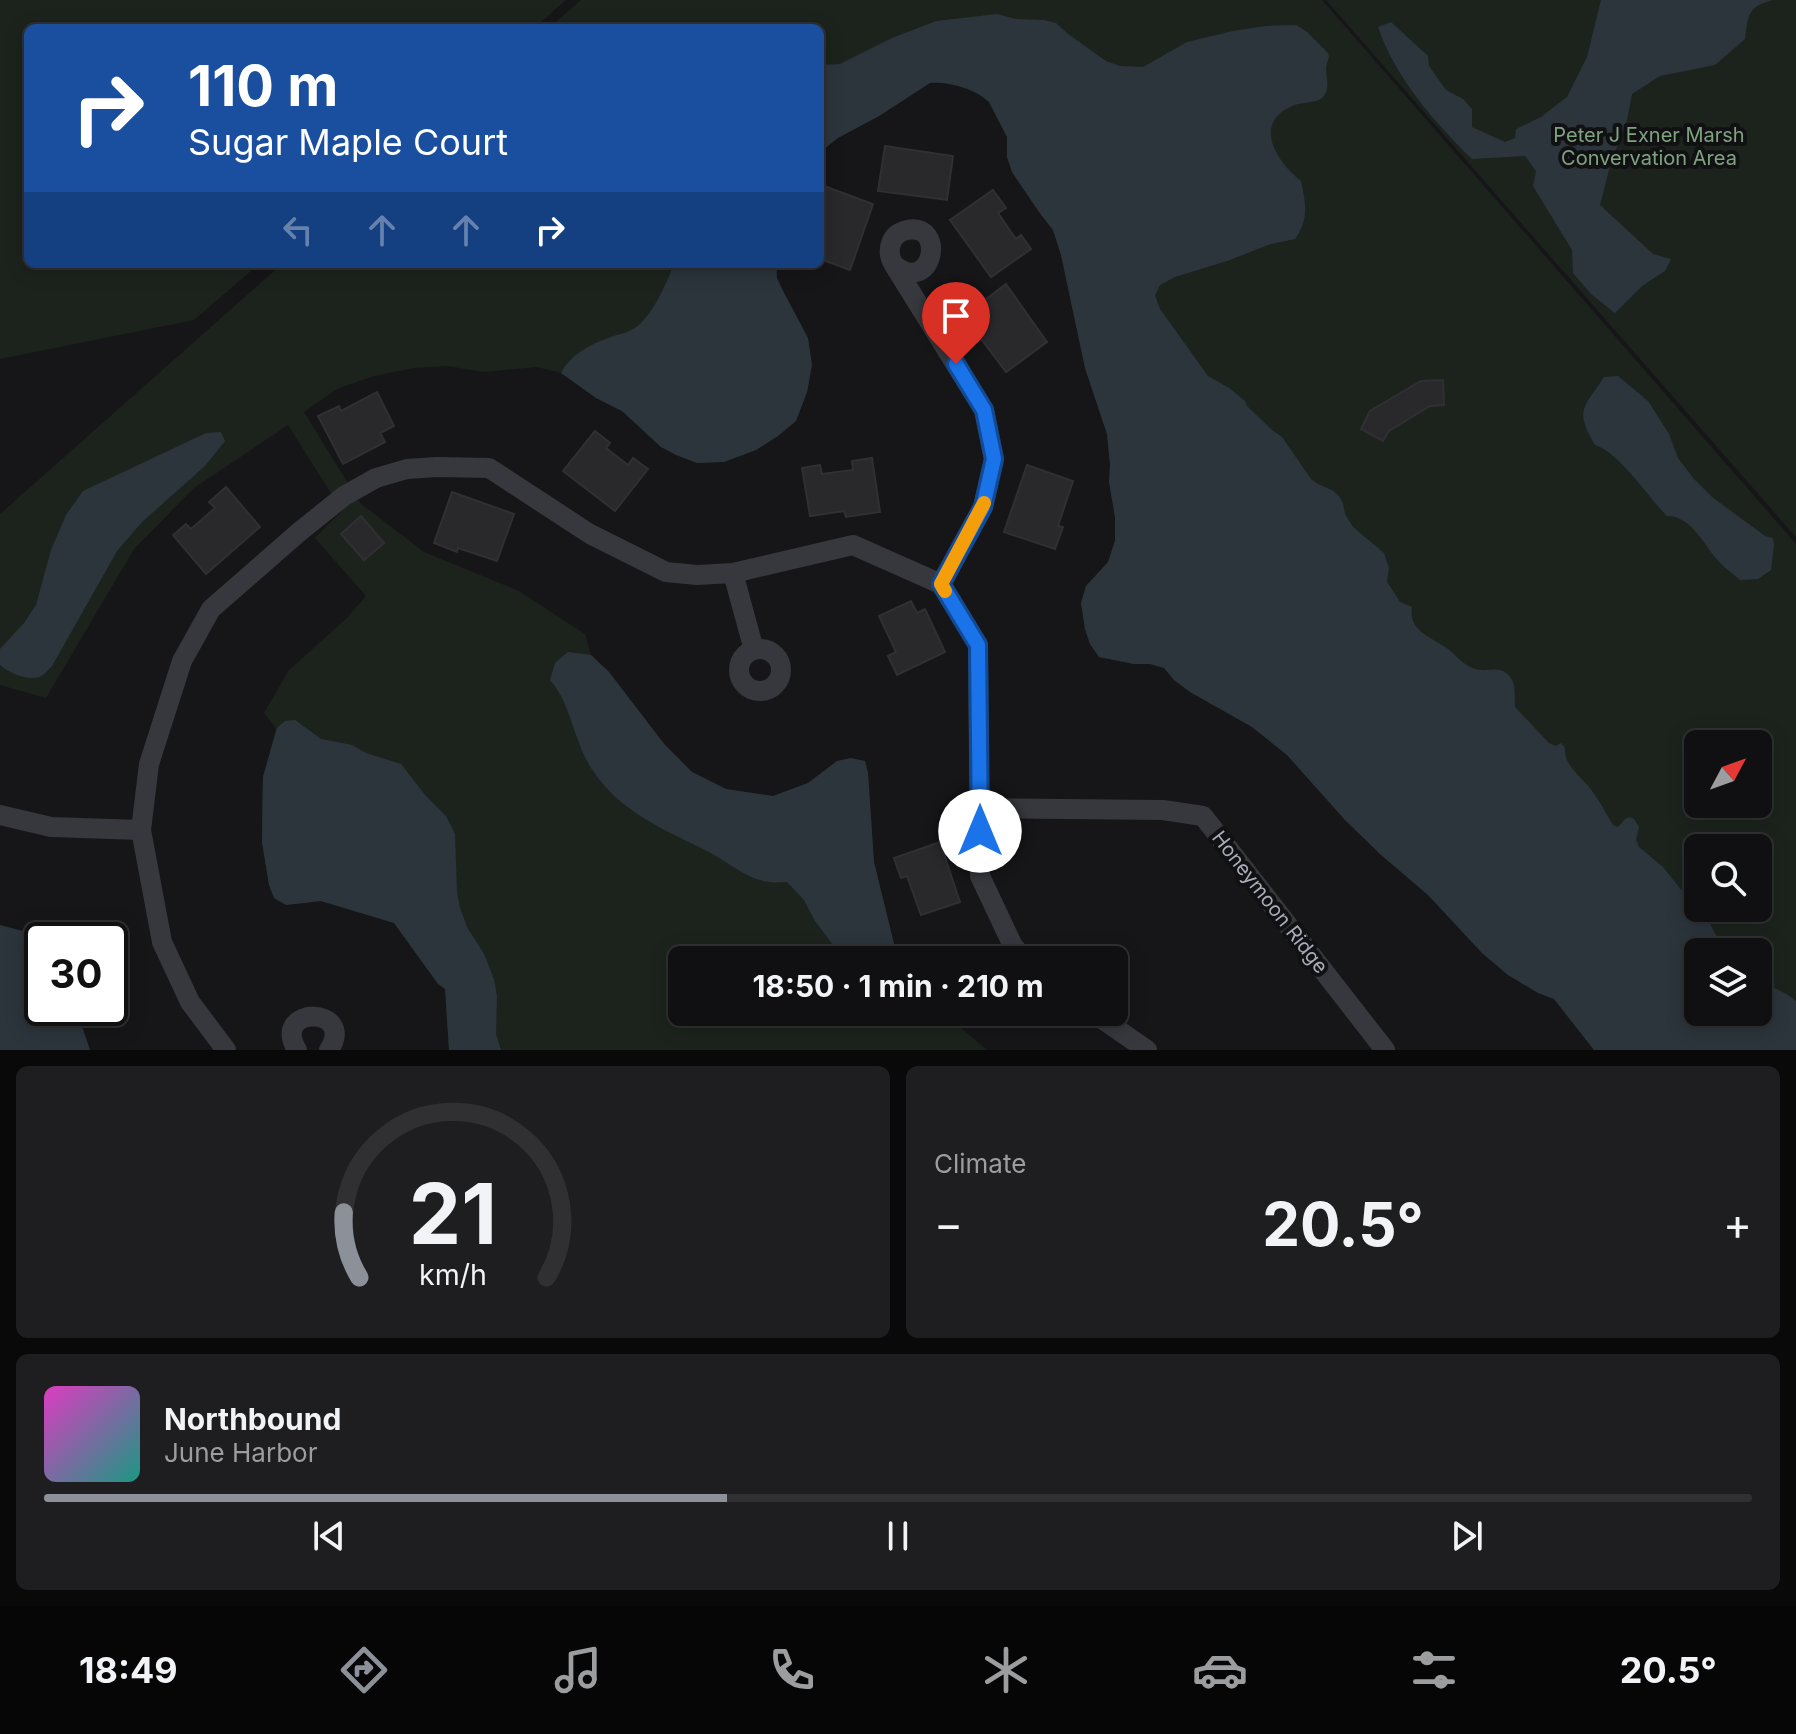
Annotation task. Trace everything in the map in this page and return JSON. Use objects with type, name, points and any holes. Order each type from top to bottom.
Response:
[{"type":"street","points":[[894,265],[984,410],[994,459],[983,507],[941,584]]},
{"type":"street","points":[[226,1050],[190,1002],[162,942],[141,830],[149,764],[182,661],[211,609],[344,496],[376,478],[407,469],[489,468],[590,534],[666,572],[697,575],[733,573],[853,545],[941,584],[978,645],[980,876],[1013,946]]},
{"type":"street","points":[[733,573],[754,650]]},
{"type":"street","name":"Honeymoon Ridge","points":[[980,808],[1163,810],[1203,816],[1385,1050]]},
{"type":"street","points":[[0,815],[51,827],[141,830]]},
{"type":"street","points":[[297,1050],[293,1044],[292,1030],[300,1019],[314,1015],[327,1020],[332,1026],[334,1039],[329,1050]]},
{"type":"street","points":[[1112,1026],[1147,1050]]},
{"type":"green space","points":[[0,0],[566,0],[539,24],[24,24],[24,268],[254,268],[194,320],[0,359]]},
{"type":"green space","points":[[581,0],[1322,0],[1796,544],[1796,1050],[1594,1050],[1554,999],[1508,975],[1482,953],[1428,895],[1345,820],[1287,755],[1252,727],[1190,692],[1164,668],[1099,657],[1085,629],[1081,603],[1086,586],[1108,562],[1115,541],[1107,434],[1085,368],[1053,230],[1012,172],[1007,157],[1007,137],[986,97],[951,84],[930,83],[824,149],[824,24],[554,24]]},
{"type":"green space","name":"Peter J Exner Marsh Convervation Area","points":[[1326,0],[1796,0],[1796,537]]},
{"type":"green space","points":[[277,268],[776,268],[777,278],[808,338],[812,365],[807,392],[796,421],[756,450],[724,462],[697,463],[676,455],[661,447],[622,411],[596,398],[561,373],[537,367],[483,372],[448,366],[414,368],[374,376],[337,389],[304,412],[360,503],[424,552],[519,591],[585,634],[591,655],[609,672],[665,745],[692,772],[726,789],[773,796],[808,783],[837,761],[851,758],[865,761],[874,862],[895,946],[668,946],[668,1026],[959,1026],[987,1050],[449,1050],[445,989],[438,984],[394,923],[321,901],[286,905],[274,898],[262,842],[262,802],[263,777],[276,728],[264,713],[289,670],[347,618],[366,596],[315,538],[342,511],[288,425],[194,488],[134,549],[46,698],[0,685],[0,514]]},
{"type":"shaded area","points":[[1601,0],[1773,0],[1754,9],[1745,39],[1715,65],[1660,76],[1632,94],[1600,205],[1653,254],[1671,259],[1665,271],[1642,286],[1615,313],[1591,294],[1573,273],[1572,250],[1533,186],[1536,171],[1525,156],[1472,159],[1417,98],[1385,46],[1378,27],[1391,22],[1428,56],[1429,66],[1446,90],[1463,99],[1472,109],[1472,127],[1505,142],[1515,138],[1516,129],[1541,117],[1567,97],[1587,57]]},
{"type":"shaded area","points":[[997,14],[1056,23],[1106,61],[1120,66],[1143,67],[1187,42],[1265,26],[1296,25],[1327,52],[1325,94],[1320,100],[1295,105],[1280,114],[1273,123],[1271,133],[1277,154],[1301,181],[1305,211],[1303,225],[1295,239],[1271,244],[1175,277],[1160,285],[1155,295],[1160,309],[1208,376],[1245,401],[1282,437],[1311,479],[1339,496],[1353,527],[1384,553],[1389,568],[1387,582],[1400,602],[1412,607],[1416,627],[1470,667],[1506,673],[1514,684],[1515,707],[1549,743],[1556,746],[1561,743],[1570,766],[1595,795],[1613,825],[1618,827],[1625,819],[1634,819],[1639,827],[1636,840],[1639,847],[1663,867],[1684,893],[1684,922],[1709,922],[1718,938],[1684,938],[1684,1026],[1772,1026],[1772,987],[1796,1001],[1796,1050],[1594,1050],[1554,999],[1508,975],[1482,953],[1428,895],[1345,820],[1287,755],[1252,727],[1190,692],[1164,668],[1099,657],[1085,629],[1081,603],[1086,586],[1108,562],[1115,541],[1107,434],[1085,368],[1053,230],[1012,172],[1007,157],[1007,137],[989,102],[961,87],[930,83],[824,149],[824,65],[840,64],[892,38],[936,21]]},
{"type":"shaded area","points":[[672,268],[776,268],[777,278],[808,338],[812,365],[807,392],[796,421],[756,450],[724,462],[697,463],[661,447],[622,411],[596,398],[561,373],[586,348],[640,324],[664,288]]},
{"type":"shaded area","points":[[1618,376],[1648,401],[1669,434],[1678,458],[1694,479],[1712,497],[1765,536],[1773,538],[1771,570],[1758,579],[1740,580],[1718,560],[1689,525],[1667,516],[1614,456],[1595,445],[1585,424],[1584,409],[1604,377]]},
{"type":"shaded area","points":[[221,432],[225,441],[205,466],[142,522],[117,551],[52,666],[41,676],[31,678],[14,674],[0,665],[0,649],[36,605],[51,550],[66,515],[83,491],[206,433]]},
{"type":"shaded area","points":[[568,652],[591,655],[609,672],[665,745],[692,772],[726,789],[773,796],[808,783],[837,761],[851,758],[865,761],[874,862],[895,946],[834,946],[804,900],[787,882],[769,882],[745,874],[644,818],[615,797],[586,760],[563,700],[550,680],[555,663]]},
{"type":"shaded area","points":[[295,720],[321,739],[352,745],[401,764],[446,816],[455,834],[460,908],[494,979],[496,1034],[501,1050],[449,1050],[445,989],[438,984],[394,923],[321,901],[286,905],[274,898],[262,842],[263,777],[277,728],[285,721]]},
{"type":"shaded area","points":[[0,925],[24,931],[24,1026],[82,1026],[90,1050],[0,1050]]},
{"type":"building","points":[[885,146],[953,156],[947,200],[878,191]]},
{"type":"building","points":[[824,186],[873,204],[850,270],[824,260]]},
{"type":"building","points":[[993,190],[1006,208],[998,213],[1016,239],[1021,235],[1031,249],[991,277],[950,220]]},
{"type":"building","points":[[1006,284],[1047,342],[1006,372],[964,316]]},
{"type":"building","points":[[1443,380],[1444,405],[1430,406],[1389,431],[1383,441],[1361,429],[1370,411],[1421,381]]},
{"type":"building","points":[[377,392],[394,426],[380,433],[385,442],[343,464],[318,416],[339,406],[341,411]]},
{"type":"building","points":[[595,431],[610,443],[606,448],[628,465],[633,458],[648,469],[615,511],[563,471]]},
{"type":"building","points":[[872,458],[880,512],[846,517],[844,511],[810,516],[802,468],[820,465],[822,474],[853,470],[852,461]]},
{"type":"building","points":[[1027,465],[1073,481],[1058,526],[1063,527],[1055,549],[1004,532]]},
{"type":"building","points":[[226,487],[260,527],[206,574],[173,535],[186,524],[191,529],[215,508],[209,502]]},
{"type":"building","points":[[452,492],[514,514],[497,561],[434,543]]},
{"type":"building","points":[[361,516],[384,543],[364,560],[341,534]]},
{"type":"building","points":[[911,601],[917,613],[925,609],[945,652],[897,675],[888,656],[896,652],[879,616]]},
{"type":"building","points":[[940,842],[960,902],[921,915],[907,876],[901,878],[894,858]]},
{"type":"slow traffic","points":[[945,591],[941,584],[984,503]]},
{"type":"route","points":[[956,364],[984,410],[994,459],[983,507],[941,584],[978,645],[980,831]]}]
